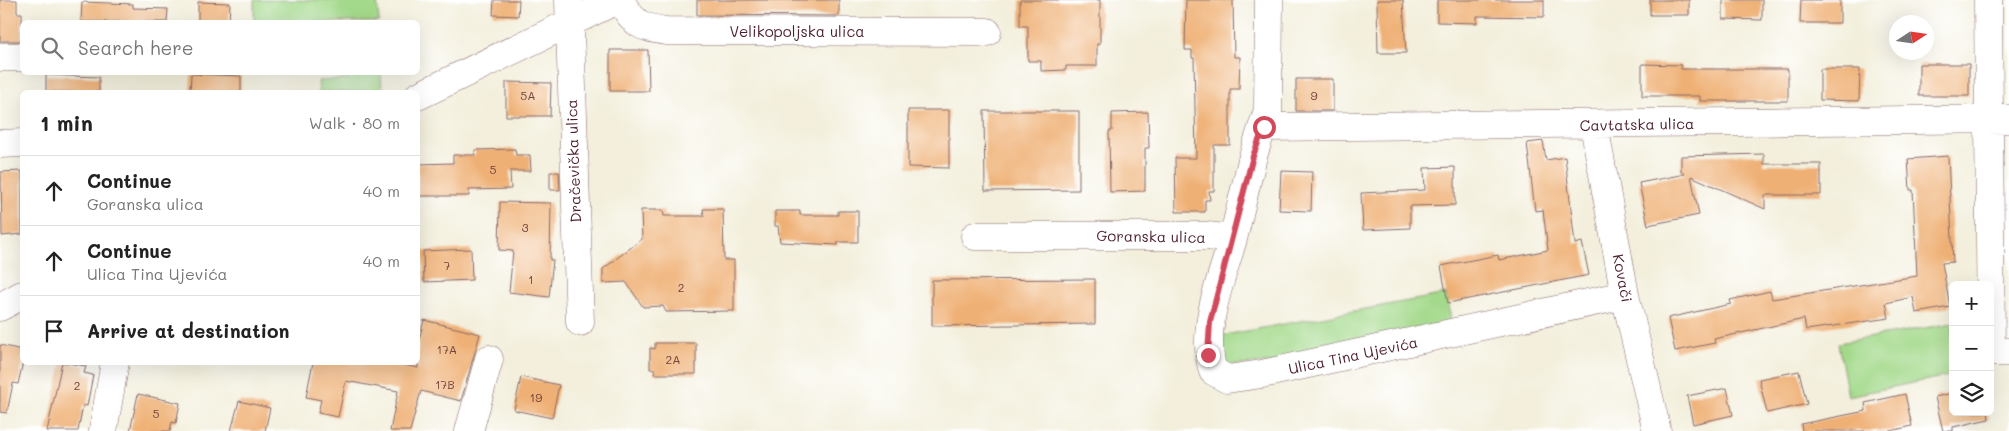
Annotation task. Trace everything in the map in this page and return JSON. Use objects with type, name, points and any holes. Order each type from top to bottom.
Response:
[{"type":"street","name":"Velikopoljska ulica","points":[[420,95],[569,12],[619,0],[631,19],[644,28],[666,31],[987,32]]},
{"type":"street","points":[[1233,239],[1253,156],[1268,110],[1269,0]]},
{"type":"street","name":"Dračevička ulica","points":[[569,12],[580,322]]},
{"type":"street","points":[[1995,14],[1999,119],[2000,258],[1991,352],[2009,352]]},
{"type":"street","points":[[0,57],[20,57]]},
{"type":"street","name":"Cavtatska ulica","points":[[1264,127],[1594,125],[1999,119]]},
{"type":"street","name":"Kovači","points":[[1594,125],[1625,295],[1657,431]]},
{"type":"street","points":[[0,144],[20,143]]},
{"type":"street","name":"Goranska ulica","points":[[974,236],[1171,235],[1233,239]]},
{"type":"street","name":"Ulica Tina Ujevića","points":[[1233,239],[1210,322],[1208,355],[1213,371],[1227,379],[1262,374],[1625,295]]},
{"type":"street","points":[[0,307],[20,296]]},
{"type":"street","points":[[469,431],[489,360]]},
{"type":"street","points":[[103,431],[114,365]]},
{"type":"green space","points":[[254,0],[377,0],[379,20],[254,20]]},
{"type":"green space","points":[[348,75],[381,75],[382,89],[319,90],[318,81],[348,79]]},
{"type":"green space","points":[[1446,294],[1452,325],[1282,362],[1224,366],[1214,337]]},
{"type":"green space","points":[[1949,324],[1949,376],[1848,396],[1838,343]]},
{"type":"building","points":[[0,0],[17,0],[17,13],[22,13],[20,41],[0,41]]},
{"type":"building","points":[[494,0],[519,0],[518,16],[493,15]]},
{"type":"building","points":[[697,0],[839,0],[839,16],[697,15]]},
{"type":"building","points":[[1020,0],[1100,0],[1100,44],[1097,44],[1097,66],[1066,66],[1066,70],[1041,71],[1041,61],[1028,61],[1028,26],[1020,26]]},
{"type":"building","points":[[1186,0],[1233,0],[1234,57],[1240,57],[1239,89],[1230,89],[1230,145],[1214,145],[1214,191],[1209,191],[1210,200],[1205,200],[1205,212],[1176,212],[1175,158],[1196,158],[1194,58],[1192,58],[1192,50],[1185,50]]},
{"type":"building","points":[[1377,0],[1403,0],[1406,53],[1378,53]]},
{"type":"building","points":[[1437,0],[1544,0],[1544,17],[1477,16],[1477,23],[1437,22]]},
{"type":"building","points":[[1650,0],[1689,0],[1689,15],[1650,15]]},
{"type":"building","points":[[1723,0],[1762,0],[1762,20],[1723,19]]},
{"type":"building","points":[[1801,0],[1840,0],[1840,23],[1800,23]]},
{"type":"building","points":[[82,2],[133,4],[133,8],[168,9],[167,20],[81,20]]},
{"type":"building","points":[[198,2],[230,3],[229,20],[198,20]]},
{"type":"building","points":[[610,50],[648,50],[649,91],[610,91]]},
{"type":"building","points":[[1642,64],[1681,65],[1681,69],[1788,69],[1788,101],[1700,101],[1700,96],[1642,96]]},
{"type":"building","points":[[1919,64],[1969,64],[1969,96],[1919,96]]},
{"type":"building","points":[[1820,69],[1860,69],[1859,101],[1820,100]]},
{"type":"building","points":[[46,75],[99,77],[99,90],[46,90]]},
{"type":"building","points":[[191,75],[241,76],[241,90],[190,90]]},
{"type":"building","points":[[1296,79],[1333,79],[1333,111],[1296,111]]},
{"type":"building","points":[[506,82],[551,83],[550,116],[506,116]]},
{"type":"building","points":[[908,110],[949,110],[949,168],[908,167]]},
{"type":"building","points":[[984,111],[1079,111],[1079,190],[985,191]]},
{"type":"building","points":[[1148,112],[1149,148],[1145,148],[1145,191],[1110,192],[1109,131],[1112,131],[1112,113]]},
{"type":"building","points":[[1543,141],[1546,160],[1565,157],[1575,244],[1582,242],[1589,275],[1448,303],[1441,266],[1498,255],[1499,260],[1548,250],[1543,210],[1535,211],[1527,143]]},
{"type":"building","points":[[515,149],[516,155],[530,155],[531,171],[510,171],[511,189],[469,190],[469,196],[420,196],[420,164],[453,163],[453,155],[475,155],[475,150]]},
{"type":"building","points":[[1764,154],[1764,164],[1821,164],[1821,195],[1765,195],[1765,209],[1691,176],[1699,215],[1648,225],[1639,183],[1685,174],[1681,172],[1681,156]]},
{"type":"building","points":[[1948,156],[1953,262],[1942,263],[1949,307],[1916,313],[1913,297],[1886,303],[1889,318],[1806,330],[1804,319],[1714,339],[1715,343],[1675,351],[1668,318],[1731,304],[1730,300],[1770,291],[1772,299],[1917,276],[1913,190],[1910,190],[1908,159]]},
{"type":"building","points":[[1455,167],[1455,205],[1410,206],[1410,228],[1363,230],[1361,193],[1425,190],[1424,168]]},
{"type":"building","points":[[20,171],[20,234],[2,236],[1,172]]},
{"type":"building","points":[[1281,171],[1312,172],[1311,211],[1279,210]]},
{"type":"building","points":[[550,172],[559,172],[560,190],[550,190]]},
{"type":"building","points":[[500,202],[551,203],[550,260],[553,260],[549,297],[509,292],[513,251],[499,250]]},
{"type":"building","points":[[703,209],[723,209],[724,260],[734,260],[734,311],[666,312],[663,306],[643,307],[626,282],[603,283],[603,269],[642,239],[641,210],[663,210],[664,216],[704,216]]},
{"type":"building","points":[[775,211],[800,211],[800,215],[838,215],[838,211],[858,211],[858,242],[838,242],[838,245],[780,242],[778,226],[775,226]]},
{"type":"building","points":[[471,249],[472,280],[424,282],[423,251]]},
{"type":"building","points":[[1095,279],[1095,324],[932,326],[932,280]]},
{"type":"building","points":[[424,320],[480,334],[461,401],[421,391],[410,431],[390,431],[398,391],[346,381],[338,417],[318,413],[321,400],[306,397],[312,365],[405,365],[418,368],[418,365],[420,365],[420,336]]},
{"type":"building","points":[[655,343],[696,343],[696,374],[654,374],[655,369],[650,369],[650,348],[655,349]]},
{"type":"building","points":[[0,345],[20,350],[20,365],[22,365],[18,384],[13,383],[7,413],[0,412]]},
{"type":"building","points":[[61,365],[86,366],[84,373],[93,375],[87,406],[83,405],[78,431],[47,431]]},
{"type":"building","points":[[1799,371],[1807,404],[1767,413],[1759,379]]},
{"type":"building","points":[[521,377],[559,385],[552,418],[514,410]]},
{"type":"building","points":[[1727,388],[1733,415],[1693,424],[1687,396]]},
{"type":"building","points":[[138,394],[180,403],[176,423],[172,422],[170,431],[130,431]]},
{"type":"building","points":[[1905,394],[1912,426],[1891,431],[1802,431],[1801,424],[1866,411],[1865,403]]},
{"type":"building","points":[[1949,394],[1949,416],[1989,416],[1989,419],[1953,427],[1953,431],[1943,431],[1935,397]]},
{"type":"building","points":[[239,401],[270,408],[265,431],[231,431]]},
{"type":"route","points":[[1208,355],[1210,322],[1253,156],[1264,127]]}]
